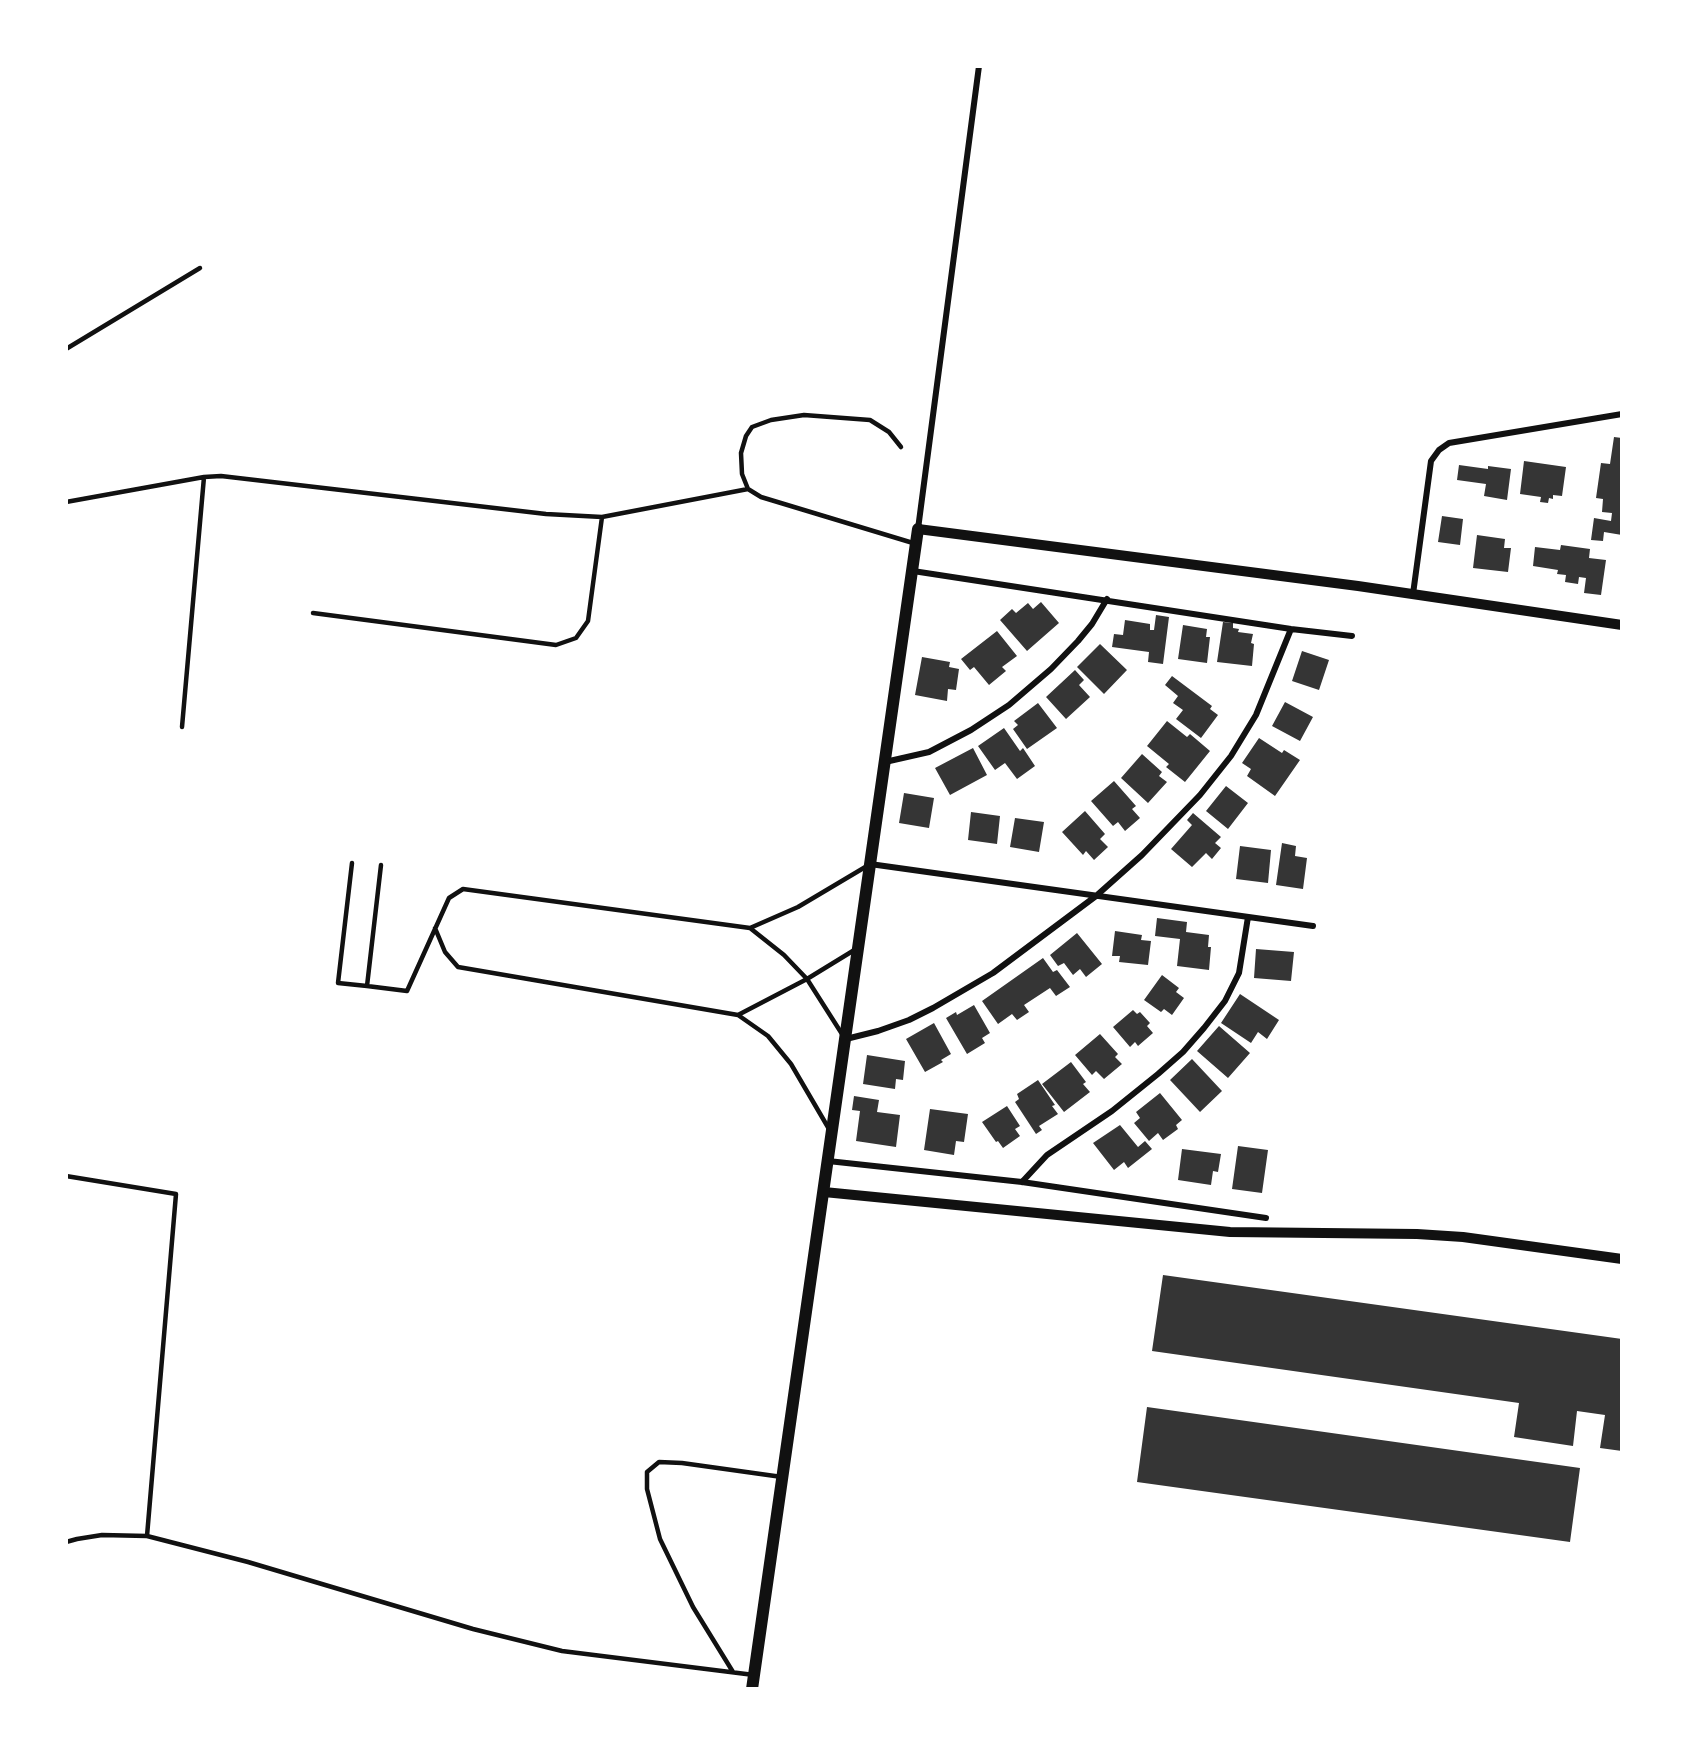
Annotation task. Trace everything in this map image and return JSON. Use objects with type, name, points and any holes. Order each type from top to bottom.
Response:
[{"type":"main road","points":[[752,1689],[918,529]]},
{"type":"street","points":[[979,66],[918,529],[1413,594],[1622,625]]},
{"type":"street","points":[[1413,594],[1431,461],[1439,450],[1449,443],[1622,414]]},
{"type":"street","points":[[913,570],[1291,629],[1352,636]]},
{"type":"street","points":[[885,762],[929,752],[971,730],[1009,705],[1051,669],[1078,641],[1092,624],[1107,599]]},
{"type":"street","points":[[845,1039],[878,1031],[933,1008],[993,973],[1096,896],[1142,855],[1186,810],[1232,756],[1256,715],[1291,629]]},
{"type":"street","points":[[870,864],[1313,926]]},
{"type":"street","points":[[1022,1182],[1047,1155],[1112,1111],[1158,1074],[1183,1052],[1204,1028],[1225,1001],[1239,974],[1248,917]]},
{"type":"street","points":[[828,1161],[1022,1182],[1266,1218]]},
{"type":"street","points":[[824,1192],[1230,1232],[1417,1234],[1463,1237],[1622,1259]]},
{"type":"lane","points":[[66,349],[200,268]]},
{"type":"lane","points":[[902,447],[890,432],[870,420],[804,415],[771,420],[752,427],[746,436],[741,453],[742,474],[748,489],[761,497],[916,544]]},
{"type":"lane","points":[[66,502],[204,477],[221,476],[546,514],[602,517],[748,489]]},
{"type":"lane","points":[[182,727],[204,477]]},
{"type":"lane","points":[[314,613],[556,645],[576,638],[588,621],[602,517]]},
{"type":"lane","points":[[352,863],[338,983],[407,991],[449,897],[463,889],[750,928],[784,955],[807,979],[845,1039]]},
{"type":"lane","points":[[750,928],[798,907],[870,864]]},
{"type":"lane","points":[[368,986],[381,865]]},
{"type":"lane","points":[[435,928],[445,952],[458,967],[738,1015],[768,1036],[785,1057],[832,1134]]},
{"type":"lane","points":[[738,1015],[807,979],[859,947]]},
{"type":"lane","points":[[66,1176],[176,1194],[147,1536]]},
{"type":"lane","points":[[733,1672],[693,1607],[660,1539],[647,1489],[647,1472],[659,1462],[782,1477]]},
{"type":"lane","points":[[66,1542],[102,1535],[147,1536],[248,1562],[473,1629],[562,1651],[754,1675]]},
{"type":"building","points":[[1614,437],[1622,438],[1622,535],[1604,532],[1603,541],[1591,540],[1594,518],[1611,521],[1612,513],[1602,512],[1603,499],[1596,498],[1601,463],[1610,464]]},
{"type":"building","points":[[1524,461],[1566,467],[1562,496],[1553,495],[1553,499],[1549,498],[1548,503],[1540,502],[1541,497],[1520,494]]},
{"type":"building","points":[[1459,465],[1511,469],[1507,500],[1484,496],[1486,484],[1457,480]]},
{"type":"building","points":[[1442,516],[1463,519],[1460,545],[1438,542]]},
{"type":"building","points":[[1477,535],[1505,539],[1504,548],[1511,548],[1508,572],[1473,568]]},
{"type":"building","points":[[1561,545],[1590,549],[1589,558],[1606,560],[1601,595],[1584,593],[1586,578],[1579,577],[1578,584],[1565,582],[1566,575],[1557,574],[1558,570],[1533,566],[1535,547],[1560,550]]},
{"type":"building","points":[[1041,602],[1059,623],[1027,651],[1000,620],[1012,609],[1016,613],[1028,603],[1033,609]]},
{"type":"building","points":[[1156,615],[1169,617],[1163,664],[1148,662],[1149,652],[1112,647],[1114,634],[1123,635],[1125,620],[1150,624],[1150,630],[1154,630]]},
{"type":"building","points":[[1223,622],[1233,623],[1233,628],[1239,629],[1238,632],[1253,634],[1252,666],[1217,662]]},
{"type":"building","points":[[1183,625],[1207,629],[1206,637],[1210,637],[1207,663],[1178,659]]},
{"type":"building","points":[[997,631],[1017,656],[1002,667],[1006,671],[989,685],[974,667],[970,670],[961,659]]},
{"type":"building","points":[[1100,644],[1127,670],[1104,694],[1077,667]]},
{"type":"building","points":[[1302,651],[1329,660],[1319,690],[1292,681]]},
{"type":"building","points":[[922,657],[950,662],[949,667],[959,669],[956,690],[948,689],[947,701],[915,695]]},
{"type":"building","points":[[1075,670],[1084,680],[1079,685],[1090,697],[1066,719],[1046,697]]},
{"type":"building","points":[[1172,676],[1212,706],[1210,709],[1218,715],[1201,738],[1176,719],[1183,710],[1173,703],[1178,696],[1165,685]]},
{"type":"building","points":[[1285,702],[1313,717],[1300,741],[1272,726]]},
{"type":"building","points":[[1038,703],[1057,728],[1027,749],[1013,729],[1018,725],[1014,721]]},
{"type":"building","points":[[1167,721],[1187,737],[1190,734],[1210,751],[1185,782],[1166,767],[1169,764],[1147,746]]},
{"type":"building","points":[[1004,728],[1020,751],[1023,748],[1035,766],[1017,779],[1005,763],[995,770],[978,746]]},
{"type":"building","points":[[1259,738],[1282,753],[1284,750],[1300,760],[1275,796],[1247,776],[1251,769],[1242,763]]},
{"type":"building","points":[[973,748],[987,775],[950,795],[935,768]]},
{"type":"building","points":[[1142,754],[1162,772],[1159,776],[1167,782],[1148,803],[1121,778]]},
{"type":"building","points":[[1114,781],[1136,806],[1132,809],[1140,818],[1125,831],[1118,822],[1113,826],[1091,801]]},
{"type":"building","points":[[1226,786],[1248,803],[1228,829],[1206,811]]},
{"type":"building","points":[[904,793],[934,798],[929,828],[899,823]]},
{"type":"building","points":[[1085,811],[1105,834],[1100,839],[1108,847],[1094,860],[1086,851],[1083,855],[1062,832]]},
{"type":"building","points":[[971,812],[1000,816],[997,844],[968,840]]},
{"type":"building","points":[[1193,813],[1221,837],[1215,843],[1221,848],[1212,859],[1206,853],[1192,867],[1171,849],[1192,825],[1187,820]]},
{"type":"building","points":[[1015,818],[1044,822],[1039,852],[1010,847]]},
{"type":"building","points":[[1282,843],[1296,846],[1295,856],[1307,858],[1303,889],[1276,885]]},
{"type":"building","points":[[1240,846],[1271,850],[1268,883],[1236,879]]},
{"type":"building","points":[[1157,918],[1187,922],[1186,932],[1209,935],[1208,947],[1211,947],[1209,970],[1177,966],[1180,939],[1155,936]]},
{"type":"building","points":[[1115,931],[1142,935],[1141,940],[1151,941],[1148,965],[1119,962],[1120,956],[1112,956]]},
{"type":"building","points":[[1077,933],[1102,964],[1086,977],[1080,969],[1073,975],[1064,963],[1058,966],[1050,955]]},
{"type":"building","points":[[1256,949],[1294,952],[1291,981],[1254,978]]},
{"type":"building","points":[[1043,958],[1053,972],[1057,970],[1070,987],[1056,996],[1050,988],[1024,1005],[1029,1012],[1017,1020],[1012,1014],[998,1024],[982,1001]]},
{"type":"building","points":[[1162,975],[1179,988],[1176,992],[1184,998],[1172,1015],[1164,1009],[1161,1012],[1144,1000]]},
{"type":"building","points":[[1240,994],[1279,1020],[1267,1039],[1258,1032],[1251,1043],[1221,1023]]},
{"type":"building","points":[[974,1005],[990,1033],[982,1038],[985,1043],[967,1054],[946,1018],[956,1012],[957,1015]]},
{"type":"building","points":[[1133,1010],[1137,1014],[1140,1012],[1150,1023],[1147,1026],[1153,1033],[1138,1046],[1135,1042],[1130,1047],[1113,1027]]},
{"type":"building","points":[[934,1023],[951,1054],[941,1060],[943,1062],[925,1072],[906,1039]]},
{"type":"building","points":[[1219,1026],[1250,1053],[1228,1078],[1197,1051]]},
{"type":"building","points":[[1100,1034],[1118,1054],[1115,1057],[1122,1064],[1104,1079],[1096,1071],[1092,1075],[1075,1055]]},
{"type":"building","points":[[867,1055],[905,1061],[903,1080],[896,1079],[895,1089],[863,1084]]},
{"type":"building","points":[[1192,1059],[1222,1091],[1200,1112],[1170,1080]]},
{"type":"building","points":[[1071,1062],[1086,1082],[1083,1084],[1090,1092],[1064,1112],[1042,1084]]},
{"type":"building","points":[[1038,1080],[1055,1105],[1052,1106],[1058,1114],[1039,1126],[1042,1130],[1036,1134],[1015,1102],[1019,1099],[1017,1094]]},
{"type":"building","points":[[1160,1093],[1182,1120],[1176,1125],[1178,1129],[1163,1140],[1158,1133],[1149,1141],[1134,1123],[1140,1118],[1136,1112]]},
{"type":"building","points":[[854,1096],[879,1100],[877,1112],[900,1115],[896,1147],[856,1141],[860,1111],[852,1110]]},
{"type":"building","points":[[1007,1106],[1020,1126],[1015,1129],[1020,1136],[1003,1148],[982,1122]]},
{"type":"building","points":[[930,1109],[968,1114],[964,1142],[956,1141],[954,1155],[924,1150]]},
{"type":"building","points":[[1120,1125],[1138,1147],[1145,1141],[1152,1149],[1128,1168],[1124,1162],[1114,1170],[1093,1143]]},
{"type":"building","points":[[1238,1146],[1268,1150],[1262,1193],[1232,1189]]},
{"type":"building","points":[[1182,1149],[1221,1154],[1218,1172],[1213,1171],[1211,1185],[1178,1180]]},
{"type":"building","points":[[1163,1275],[1622,1339],[1622,1451],[1600,1448],[1605,1415],[1577,1411],[1573,1446],[1514,1437],[1519,1403],[1152,1351]]},
{"type":"building","points":[[1147,1407],[1580,1468],[1570,1542],[1137,1482]]}]
